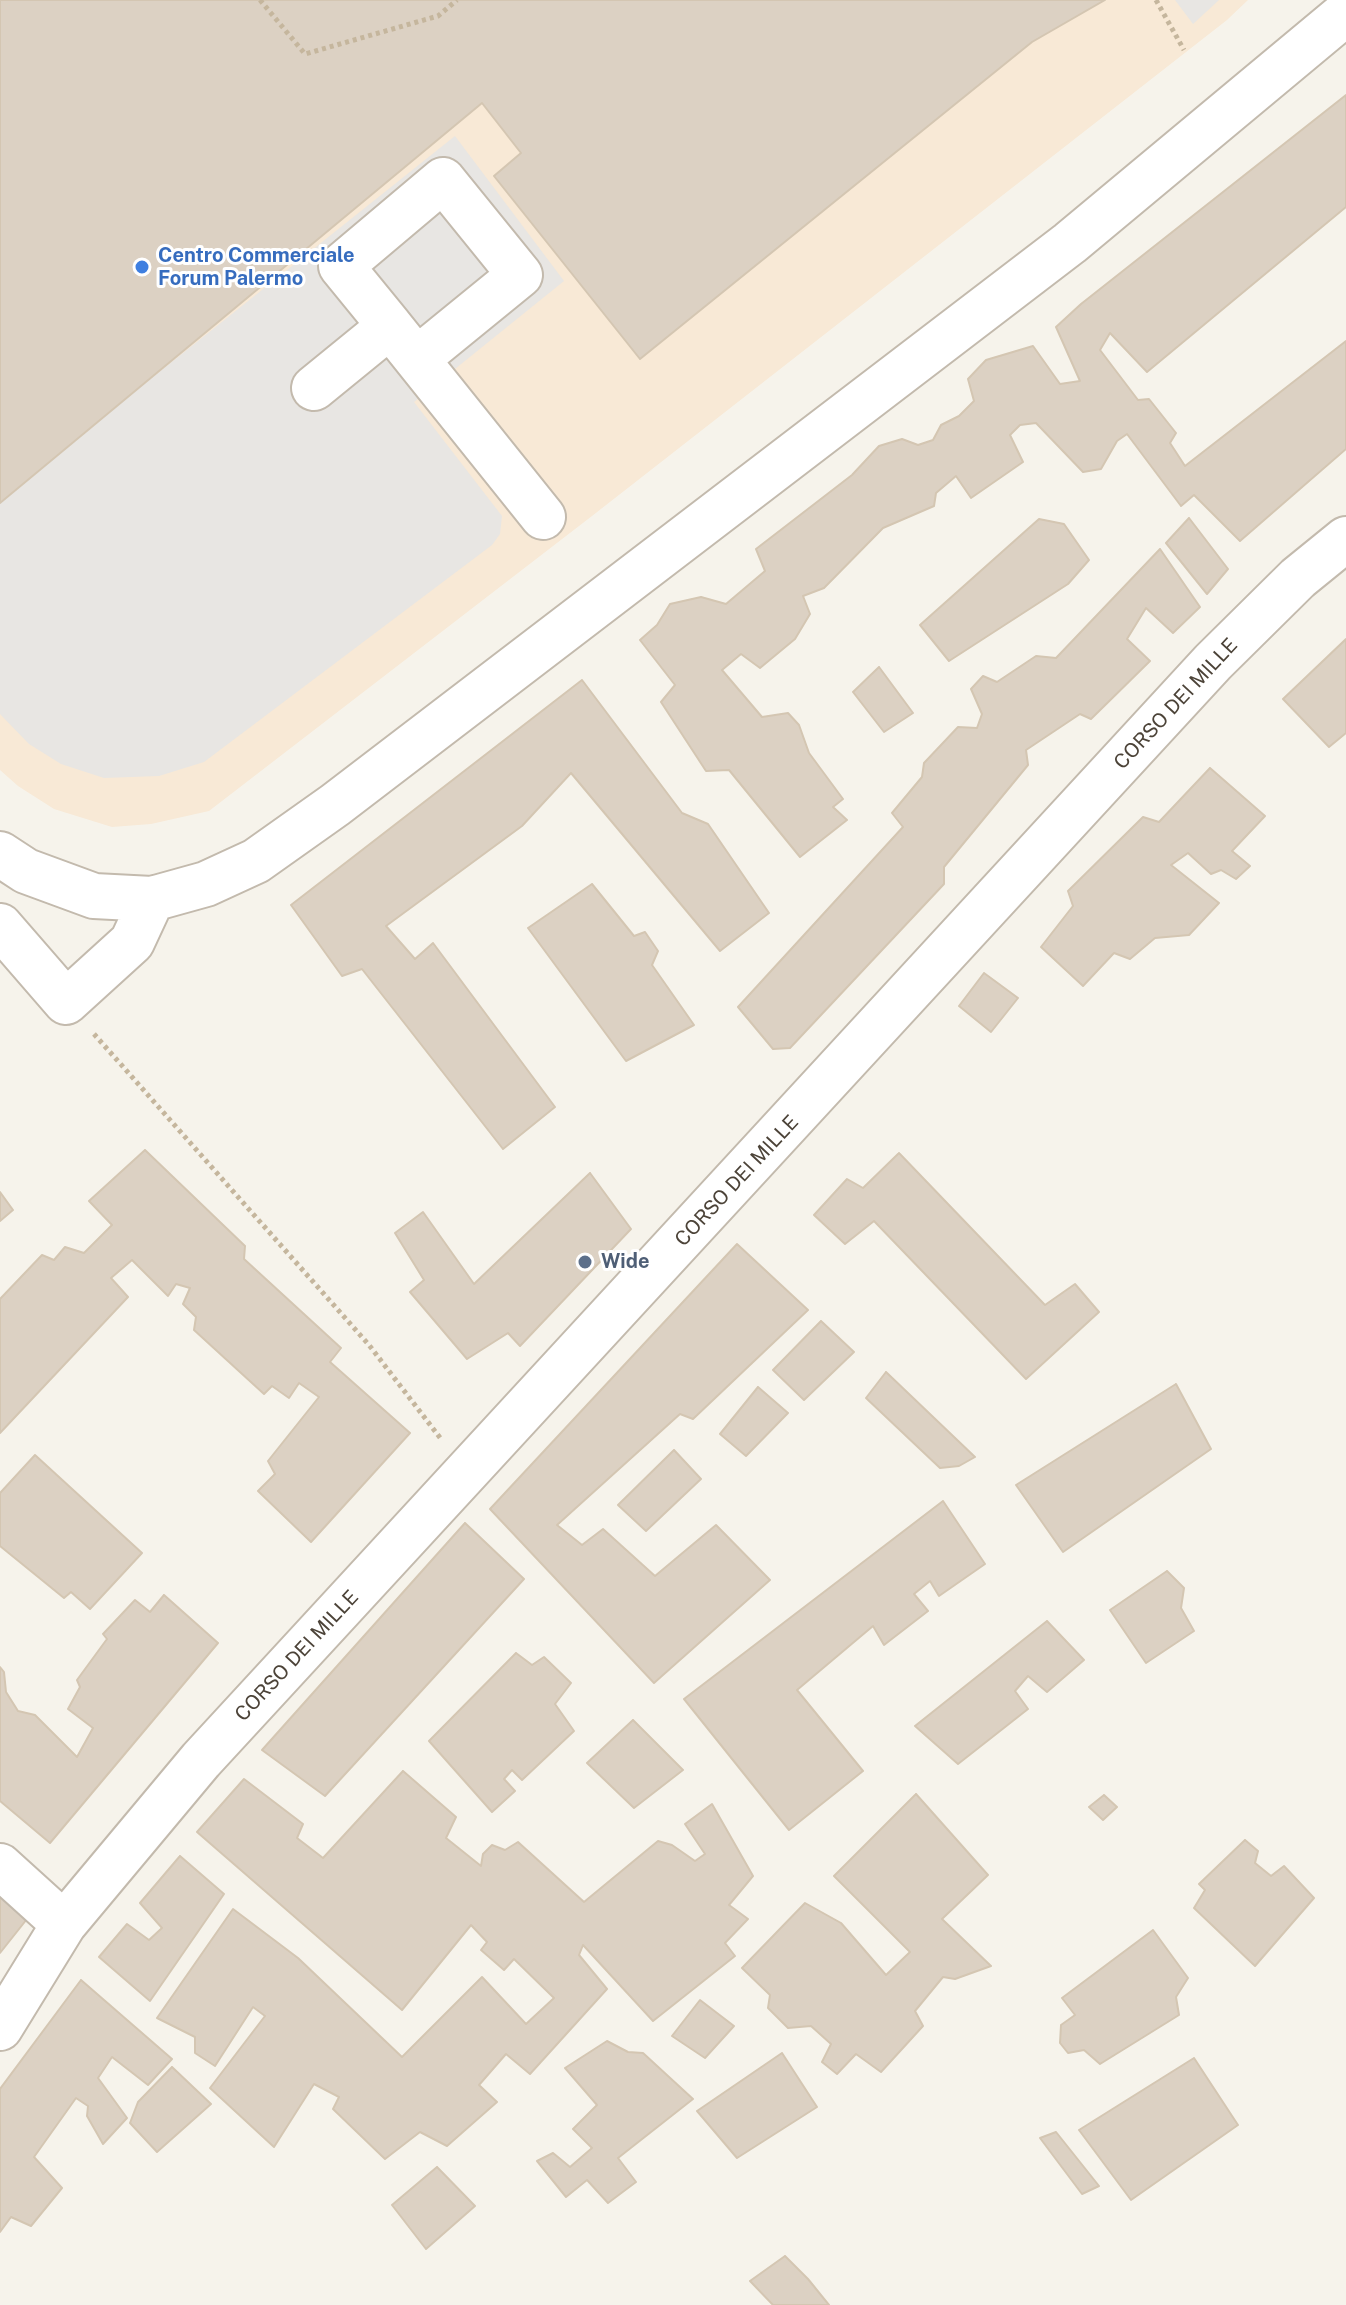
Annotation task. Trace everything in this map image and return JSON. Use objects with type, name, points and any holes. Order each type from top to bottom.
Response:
[{"type":"street","points":[[0,854],[26,871],[94,896],[152,899],[206,884],[256,861],[335,805],[1070,243],[1346,13]]},
{"type":"street","points":[[417,359],[520,275],[443,180],[341,266],[543,517]]},
{"type":"street","points":[[314,388],[390,326]]},
{"type":"street","name":"CORSO DEI MILLE","points":[[0,2028],[64,1924],[201,1760],[1213,662],[1298,578],[1346,539]]},
{"type":"street","points":[[0,926],[66,1002],[132,942],[152,899]]},
{"type":"street","points":[[0,1866],[64,1924]]},
{"type":"path","points":[[260,0],[305,54],[438,16],[457,0]]},
{"type":"path","points":[[1156,0],[1184,50]]},
{"type":"path","points":[[66,1002],[369,1345],[466,1472]]},
{"type":"shaded area","name":"Centro Commerciale Forum Palermo","points":[[0,0],[1248,0],[1227,20],[592,516],[209,811],[151,824],[112,827],[54,809],[18,786],[0,770]]},
{"type":"shaded area","points":[[1175,0],[1219,0],[1193,24]]},
{"type":"shaded area","points":[[455,136],[564,281],[414,402],[502,516],[500,534],[492,545],[204,762],[159,776],[104,778],[61,764],[29,744],[0,714],[0,499]]},
{"type":"building","name":"Centro Commerciale Forum Palermo","points":[[0,0],[1105,0],[1032,42],[640,359],[494,176],[521,153],[482,103],[0,503]]},
{"type":"building","points":[[1346,95],[1346,207],[1147,372],[1110,333],[1100,350],[1138,400],[1149,399],[1176,433],[1170,443],[1185,466],[1346,341],[1346,449],[1240,541],[1194,495],[1181,506],[1127,434],[1117,441],[1101,469],[1083,472],[1036,423],[1020,425],[1010,435],[1023,462],[971,498],[956,476],[936,493],[934,506],[883,528],[824,588],[803,596],[810,614],[795,639],[760,668],[741,654],[722,670],[762,717],[788,713],[799,725],[809,753],[843,799],[833,807],[847,820],[800,857],[729,770],[706,771],[661,702],[675,685],[640,640],[657,625],[670,604],[701,597],[726,604],[765,571],[756,549],[852,475],[879,446],[902,439],[918,445],[933,440],[941,425],[959,416],[974,401],[968,379],[986,360],[1033,346],[1060,384],[1080,381],[1056,327]]},
{"type":"building","points":[[1189,518],[1228,569],[1207,594],[1166,543]]},
{"type":"building","points":[[1039,519],[1064,524],[1089,560],[1068,584],[949,661],[920,625]]},
{"type":"building","points":[[1160,549],[1200,607],[1173,633],[1146,608],[1127,639],[1150,661],[1091,719],[1080,714],[1026,750],[1028,765],[944,867],[944,884],[790,1048],[773,1049],[738,1007],[903,827],[892,813],[922,777],[924,763],[958,727],[977,728],[982,714],[971,689],[983,676],[997,682],[1036,656],[1056,658]]},
{"type":"building","points":[[1346,639],[1346,733],[1329,747],[1283,699]]},
{"type":"building","points":[[879,667],[913,713],[884,732],[853,692]]},
{"type":"building","points":[[582,680],[682,813],[708,824],[769,913],[720,951],[571,773],[522,826],[386,926],[415,959],[433,943],[555,1107],[503,1149],[362,969],[342,976],[291,905]]},
{"type":"building","points":[[1210,768],[1265,816],[1232,851],[1250,866],[1236,879],[1221,870],[1211,874],[1188,853],[1171,865],[1219,903],[1189,935],[1155,938],[1130,959],[1114,953],[1083,986],[1041,947],[1073,906],[1068,891],[1143,817],[1159,822]]},
{"type":"building","points":[[592,884],[634,936],[645,932],[658,951],[652,965],[694,1025],[626,1061],[528,928]]},
{"type":"building","points":[[984,973],[1018,998],[991,1032],[959,1006]]},
{"type":"building","points":[[145,1150],[245,1246],[244,1259],[341,1348],[330,1362],[410,1433],[311,1542],[258,1491],[275,1474],[268,1461],[319,1397],[299,1383],[289,1398],[272,1386],[264,1394],[194,1330],[196,1317],[183,1304],[190,1288],[176,1284],[168,1296],[132,1260],[111,1278],[128,1297],[0,1433],[0,1299],[42,1255],[54,1260],[65,1247],[84,1253],[112,1225],[89,1201]]},
{"type":"building","points":[[899,1153],[1045,1305],[1075,1284],[1099,1312],[1026,1379],[874,1221],[845,1244],[814,1215],[847,1179],[863,1188]]},
{"type":"building","points":[[590,1173],[631,1229],[520,1346],[508,1333],[467,1359],[410,1292],[424,1280],[395,1233],[423,1212],[474,1284]]},
{"type":"building","points":[[0,1192],[13,1210],[0,1221]]},
{"type":"building","points":[[737,1244],[808,1310],[693,1419],[680,1414],[557,1525],[582,1545],[603,1529],[655,1576],[716,1525],[770,1580],[654,1683],[490,1509]]},
{"type":"building","points":[[821,1321],[854,1352],[804,1400],[773,1370]]},
{"type":"building","points":[[886,1372],[975,1457],[959,1466],[940,1468],[866,1398]]},
{"type":"building","points":[[1176,1384],[1211,1449],[1063,1552],[1016,1485]]},
{"type":"building","points":[[758,1387],[788,1413],[746,1456],[720,1434]]},
{"type":"building","points":[[674,1450],[701,1479],[646,1531],[618,1505]]},
{"type":"building","points":[[35,1455],[142,1553],[90,1609],[71,1592],[64,1598],[0,1546],[0,1493]]},
{"type":"building","points":[[943,1501],[985,1564],[939,1596],[930,1581],[914,1594],[928,1611],[884,1645],[873,1626],[797,1690],[863,1771],[789,1830],[684,1699]]},
{"type":"building","points":[[465,1523],[524,1579],[325,1796],[262,1750]]},
{"type":"building","points":[[1167,1571],[1184,1588],[1181,1608],[1194,1631],[1146,1663],[1110,1610]]},
{"type":"building","points":[[164,1595],[218,1643],[50,1843],[0,1801],[0,1667],[4,1672],[6,1692],[18,1711],[35,1715],[77,1757],[93,1728],[68,1709],[80,1687],[77,1680],[107,1639],[103,1634],[135,1600],[150,1612]]},
{"type":"building","points":[[1047,1621],[1084,1660],[1047,1692],[1028,1676],[1015,1691],[1028,1709],[958,1764],[915,1726]]},
{"type":"building","points":[[516,1653],[532,1665],[544,1657],[571,1683],[555,1704],[574,1731],[522,1780],[512,1770],[504,1779],[515,1791],[492,1812],[429,1741]]},
{"type":"building","points":[[633,1720],[683,1770],[634,1808],[587,1763]]},
{"type":"building","points":[[403,1771],[456,1817],[446,1838],[481,1866],[483,1854],[492,1845],[505,1850],[518,1842],[584,1902],[658,1841],[672,1845],[695,1861],[705,1854],[685,1824],[712,1804],[753,1876],[729,1905],[748,1919],[725,1943],[735,1956],[653,2021],[583,1945],[579,1955],[607,1989],[530,2074],[506,2054],[479,2085],[497,2102],[447,2146],[420,2132],[385,2159],[333,2109],[339,2097],[314,2084],[274,2147],[210,2088],[265,2016],[253,2007],[215,2066],[195,2053],[195,2037],[157,2018],[233,1909],[298,1958],[402,2057],[482,1977],[526,2024],[554,1998],[514,1959],[504,1970],[481,1950],[487,1942],[471,1925],[402,2010],[197,1832],[244,1779],[303,1824],[297,1838],[323,1858]]},
{"type":"building","points":[[916,1794],[988,1875],[942,1919],[991,1966],[955,1979],[943,1977],[915,2011],[923,2026],[881,2072],[856,2054],[837,2074],[822,2062],[831,2044],[811,2026],[788,2028],[768,2008],[770,1995],[742,1968],[805,1903],[841,1923],[886,1975],[910,1952],[834,1876]]},
{"type":"building","points":[[1104,1795],[1117,1807],[1103,1820],[1089,1807]]},
{"type":"building","points":[[1245,1840],[1258,1851],[1255,1863],[1271,1876],[1284,1866],[1314,1898],[1255,1966],[1194,1908],[1205,1890],[1199,1884]]},
{"type":"building","points":[[180,1856],[224,1894],[150,2001],[99,1957],[127,1924],[149,1940],[162,1928],[140,1903]]},
{"type":"building","points":[[0,1890],[27,1919],[0,1953]]},
{"type":"building","points":[[1153,1930],[1188,1978],[1176,1997],[1179,2015],[1100,2064],[1084,2050],[1068,2053],[1060,2043],[1061,2025],[1075,2015],[1062,1998]]},
{"type":"building","points":[[81,1980],[172,2059],[148,2085],[112,2057],[98,2078],[127,2118],[103,2144],[87,2116],[88,2106],[76,2098],[34,2157],[62,2188],[31,2226],[11,2217],[0,2232],[0,2089]]},
{"type":"building","points":[[700,2000],[734,2026],[705,2058],[672,2036]]},
{"type":"building","points":[[607,2041],[628,2052],[643,2053],[693,2099],[618,2158],[636,2182],[608,2203],[587,2180],[566,2197],[537,2161],[553,2153],[570,2167],[592,2148],[573,2129],[597,2105],[565,2068]]},
{"type":"building","points":[[782,2053],[817,2107],[737,2158],[697,2111]]},
{"type":"building","points":[[1194,2058],[1238,2125],[1131,2200],[1079,2130]]},
{"type":"building","points":[[172,2067],[211,2104],[157,2152],[130,2123],[138,2102]]},
{"type":"building","points":[[1056,2132],[1099,2186],[1082,2194],[1040,2138]]},
{"type":"building","points":[[437,2167],[475,2206],[426,2249],[392,2205]]},
{"type":"building","points":[[785,2256],[829,2305],[773,2305],[750,2281]]},
{"type":"place","name":"Centro Commerciale Forum Palermo","points":[[142,267]]},
{"type":"place","name":"Wide","points":[[585,1262]]}]
